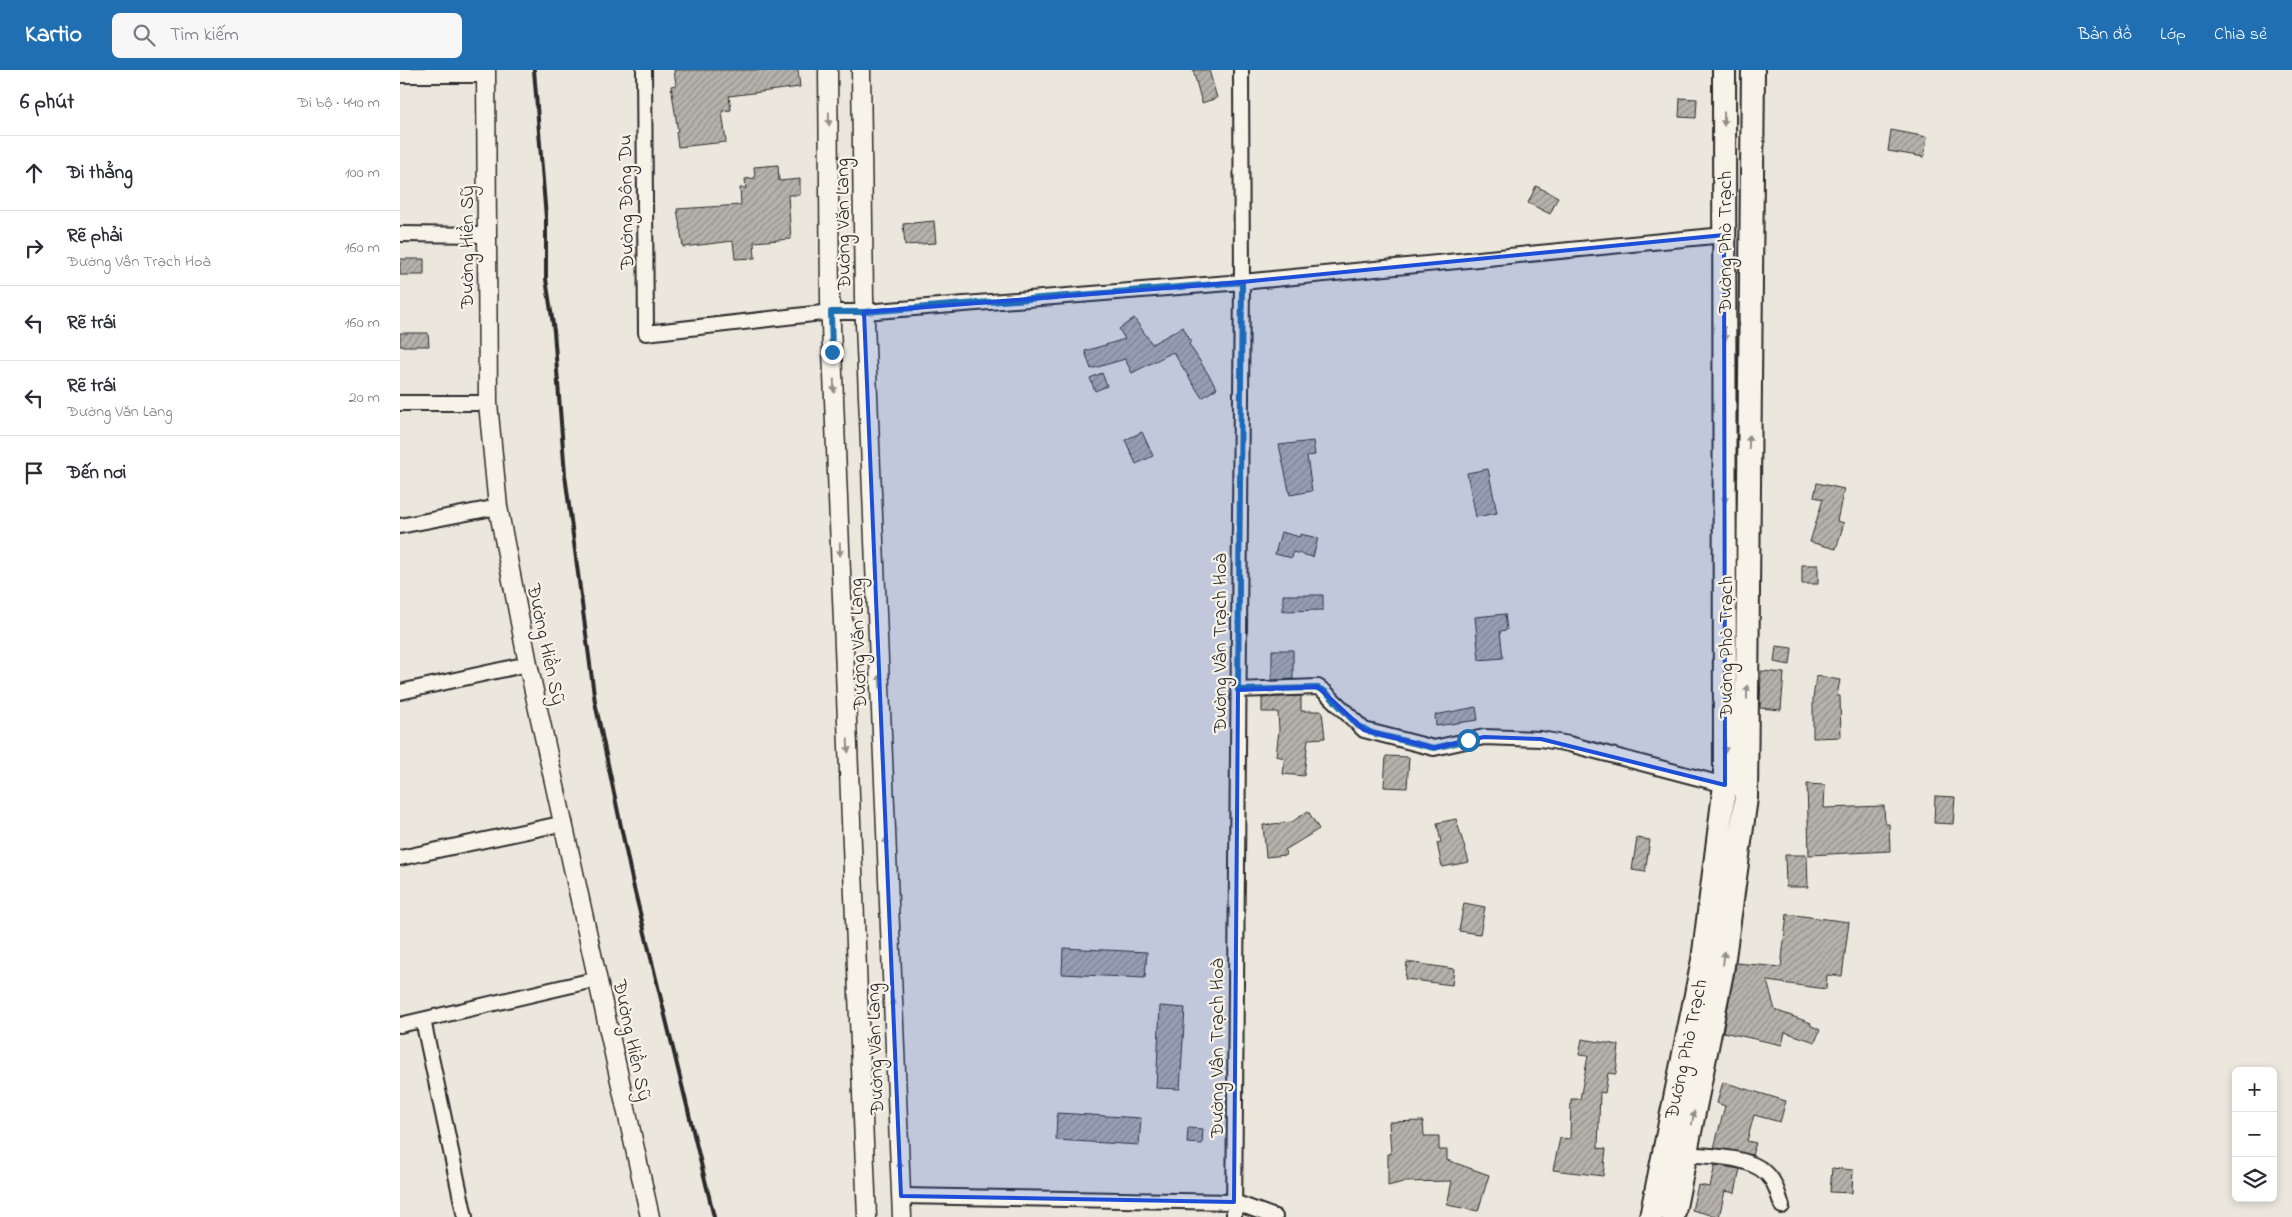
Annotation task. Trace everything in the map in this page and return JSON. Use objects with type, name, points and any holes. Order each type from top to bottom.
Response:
[{"type":"highway","points":[[1724,76],[1753,76]]},
{"type":"highway","name":"Đường Phò Trạch","points":[[1651,1217],[1704,960],[1725,785],[1724,76]]},
{"type":"highway","name":"Đường Phò Trạch","points":[[1673,1217],[1722,972],[1746,798],[1753,76]]},
{"type":"highway","points":[[1725,570],[1747,570]]},
{"type":"street","name":"Đường Đông Du","points":[[644,70],[646,333],[831,312]]},
{"type":"street","name":"Đường Văn Lang","points":[[828,70],[831,312],[867,1217]]},
{"type":"street","name":"Đường Văn Lang","points":[[861,70],[864,312],[902,1217]]},
{"type":"street","name":"Đường Vân Trạch Hoà","points":[[1234,1217],[1242,282],[1241,70]]},
{"type":"street","points":[[400,75],[486,73]]},
{"type":"street","name":"Đường Hiền Sỹ","points":[[486,73],[488,403],[498,507],[528,664],[565,823],[650,1217]]},
{"type":"street","points":[[400,234],[488,235]]},
{"type":"street","points":[[831,312],[864,312],[1242,282],[1724,235]]},
{"type":"street","points":[[400,403],[488,403]]},
{"type":"street","points":[[400,526],[498,507]]},
{"type":"street","points":[[400,692],[528,664]]},
{"type":"street","points":[[1238,690],[1318,688],[1326,692],[1364,730],[1434,748],[1484,737],[1541,739],[1569,744],[1725,785]]},
{"type":"street","points":[[400,858],[565,823]]},
{"type":"street","points":[[400,1025],[598,979]]},
{"type":"street","points":[[423,1020],[465,1217]]},
{"type":"street","points":[[1686,1154],[1732,1160],[1761,1169],[1773,1181],[1782,1206]]},
{"type":"street","points":[[901,1196],[1234,1202],[1275,1217]]},
{"type":"highlighted area","points":[[1724,235],[1725,785],[1541,739],[1484,737],[1434,748],[1364,730],[1318,687],[1238,690],[1234,1202],[901,1196],[864,312],[1242,282]]},
{"type":"building","points":[[674,70],[798,70],[800,87],[729,96],[731,110],[722,111],[726,142],[678,147],[676,132],[678,132],[671,86],[676,85]]},
{"type":"building","points":[[1193,70],[1209,70],[1217,98],[1202,103]]},
{"type":"building","points":[[1680,98],[1697,99],[1696,118],[1679,117]]},
{"type":"building","points":[[1891,130],[1927,137],[1924,157],[1888,151]]},
{"type":"building","points":[[778,165],[779,181],[800,179],[800,195],[788,195],[791,239],[754,242],[755,258],[735,259],[733,241],[683,247],[677,209],[741,205],[740,188],[746,188],[745,179],[755,178],[754,167]]},
{"type":"building","points":[[1536,186],[1558,197],[1550,214],[1528,203]]},
{"type":"building","points":[[934,221],[936,243],[905,245],[903,224]]},
{"type":"building","points":[[400,259],[424,259],[424,275],[400,275]]},
{"type":"building","points":[[1134,318],[1152,344],[1183,327],[1191,342],[1189,344],[1217,388],[1202,398],[1173,352],[1132,373],[1125,359],[1091,369],[1085,351],[1125,339],[1119,329]]},
{"type":"building","points":[[400,333],[428,333],[429,346],[400,346]]},
{"type":"building","points":[[1102,373],[1107,386],[1095,391],[1090,378]]},
{"type":"building","points":[[1142,432],[1153,456],[1136,464],[1125,440]]},
{"type":"building","points":[[1313,441],[1315,455],[1307,456],[1312,491],[1290,495],[1279,445]]},
{"type":"building","points":[[1488,469],[1497,513],[1476,517],[1467,473]]},
{"type":"building","points":[[1817,483],[1844,489],[1837,521],[1844,523],[1836,549],[1810,542],[1823,499],[1814,497]]},
{"type":"building","points":[[1281,532],[1300,537],[1300,534],[1318,538],[1313,557],[1293,552],[1292,558],[1275,554]]},
{"type":"building","points":[[1802,565],[1818,565],[1818,584],[1802,584]]},
{"type":"building","points":[[1283,595],[1323,595],[1323,610],[1283,611]]},
{"type":"building","points":[[1505,614],[1507,630],[1500,631],[1503,658],[1479,660],[1475,617]]},
{"type":"building","points":[[1776,646],[1792,648],[1790,665],[1774,662]]},
{"type":"building","points":[[1272,650],[1293,650],[1293,679],[1272,680]]},
{"type":"building","points":[[1761,671],[1784,673],[1781,710],[1760,708]]},
{"type":"building","points":[[1816,676],[1840,680],[1837,696],[1840,696],[1841,737],[1813,738],[1813,699]]},
{"type":"building","points":[[1301,696],[1301,711],[1322,711],[1325,738],[1308,739],[1304,776],[1283,774],[1285,758],[1276,756],[1279,730],[1278,712],[1262,712],[1262,698]]},
{"type":"building","points":[[1476,707],[1478,720],[1436,726],[1435,715]]},
{"type":"building","points":[[1386,756],[1409,757],[1407,788],[1384,787]]},
{"type":"building","points":[[1807,784],[1825,785],[1824,808],[1884,806],[1885,824],[1889,824],[1890,851],[1809,855]]},
{"type":"building","points":[[1935,796],[1955,797],[1953,824],[1934,823]]},
{"type":"building","points":[[1308,811],[1319,829],[1285,850],[1286,855],[1266,857],[1263,825],[1292,822]]},
{"type":"building","points":[[1456,819],[1469,862],[1442,867],[1437,843],[1441,842],[1437,823]]},
{"type":"building","points":[[1637,838],[1650,840],[1645,872],[1632,870]]},
{"type":"building","points":[[1785,855],[1807,855],[1808,887],[1786,887]]},
{"type":"building","points":[[1464,903],[1485,907],[1480,934],[1459,931]]},
{"type":"building","points":[[1787,914],[1849,922],[1842,976],[1827,975],[1826,989],[1767,981],[1775,1010],[1811,1023],[1810,1025],[1820,1030],[1815,1042],[1785,1032],[1782,1045],[1723,1032],[1736,963],[1781,967]]},
{"type":"building","points":[[1063,948],[1147,952],[1145,978],[1062,974]]},
{"type":"building","points":[[1407,962],[1454,969],[1452,985],[1405,979]]},
{"type":"building","points":[[1160,1006],[1185,1008],[1180,1089],[1156,1088]]},
{"type":"building","points":[[1582,1039],[1619,1045],[1616,1074],[1608,1073],[1605,1093],[1600,1092],[1598,1148],[1606,1149],[1603,1176],[1553,1170],[1560,1138],[1570,1139],[1571,1099],[1580,1099],[1588,1056],[1579,1055]]},
{"type":"building","points":[[1723,1082],[1786,1101],[1780,1122],[1754,1115],[1747,1141],[1756,1143],[1752,1155],[1714,1148],[1725,1106],[1717,1103]]},
{"type":"building","points":[[1057,1113],[1141,1118],[1139,1145],[1056,1140]]},
{"type":"building","points":[[1423,1121],[1424,1136],[1439,1136],[1439,1150],[1447,1150],[1447,1160],[1489,1175],[1478,1211],[1447,1205],[1452,1181],[1403,1182],[1388,1186],[1388,1154],[1391,1154],[1389,1122]]},
{"type":"building","points":[[1188,1128],[1203,1129],[1202,1144],[1187,1143]]},
{"type":"building","points":[[1715,1165],[1740,1169],[1735,1193],[1725,1191],[1719,1217],[1692,1210],[1698,1185],[1710,1187]]},
{"type":"building","points":[[1832,1168],[1853,1170],[1852,1193],[1830,1192]]},
{"type":"railway","points":[[534,70],[546,218],[546,279],[554,331],[565,475],[595,702],[633,884],[714,1217]]},
{"type":"route","points":[[832,352],[831,312],[864,312],[1242,282],[1238,690],[1314,687],[1326,692],[1358,726],[1372,733],[1434,748],[1468,740]]}]
